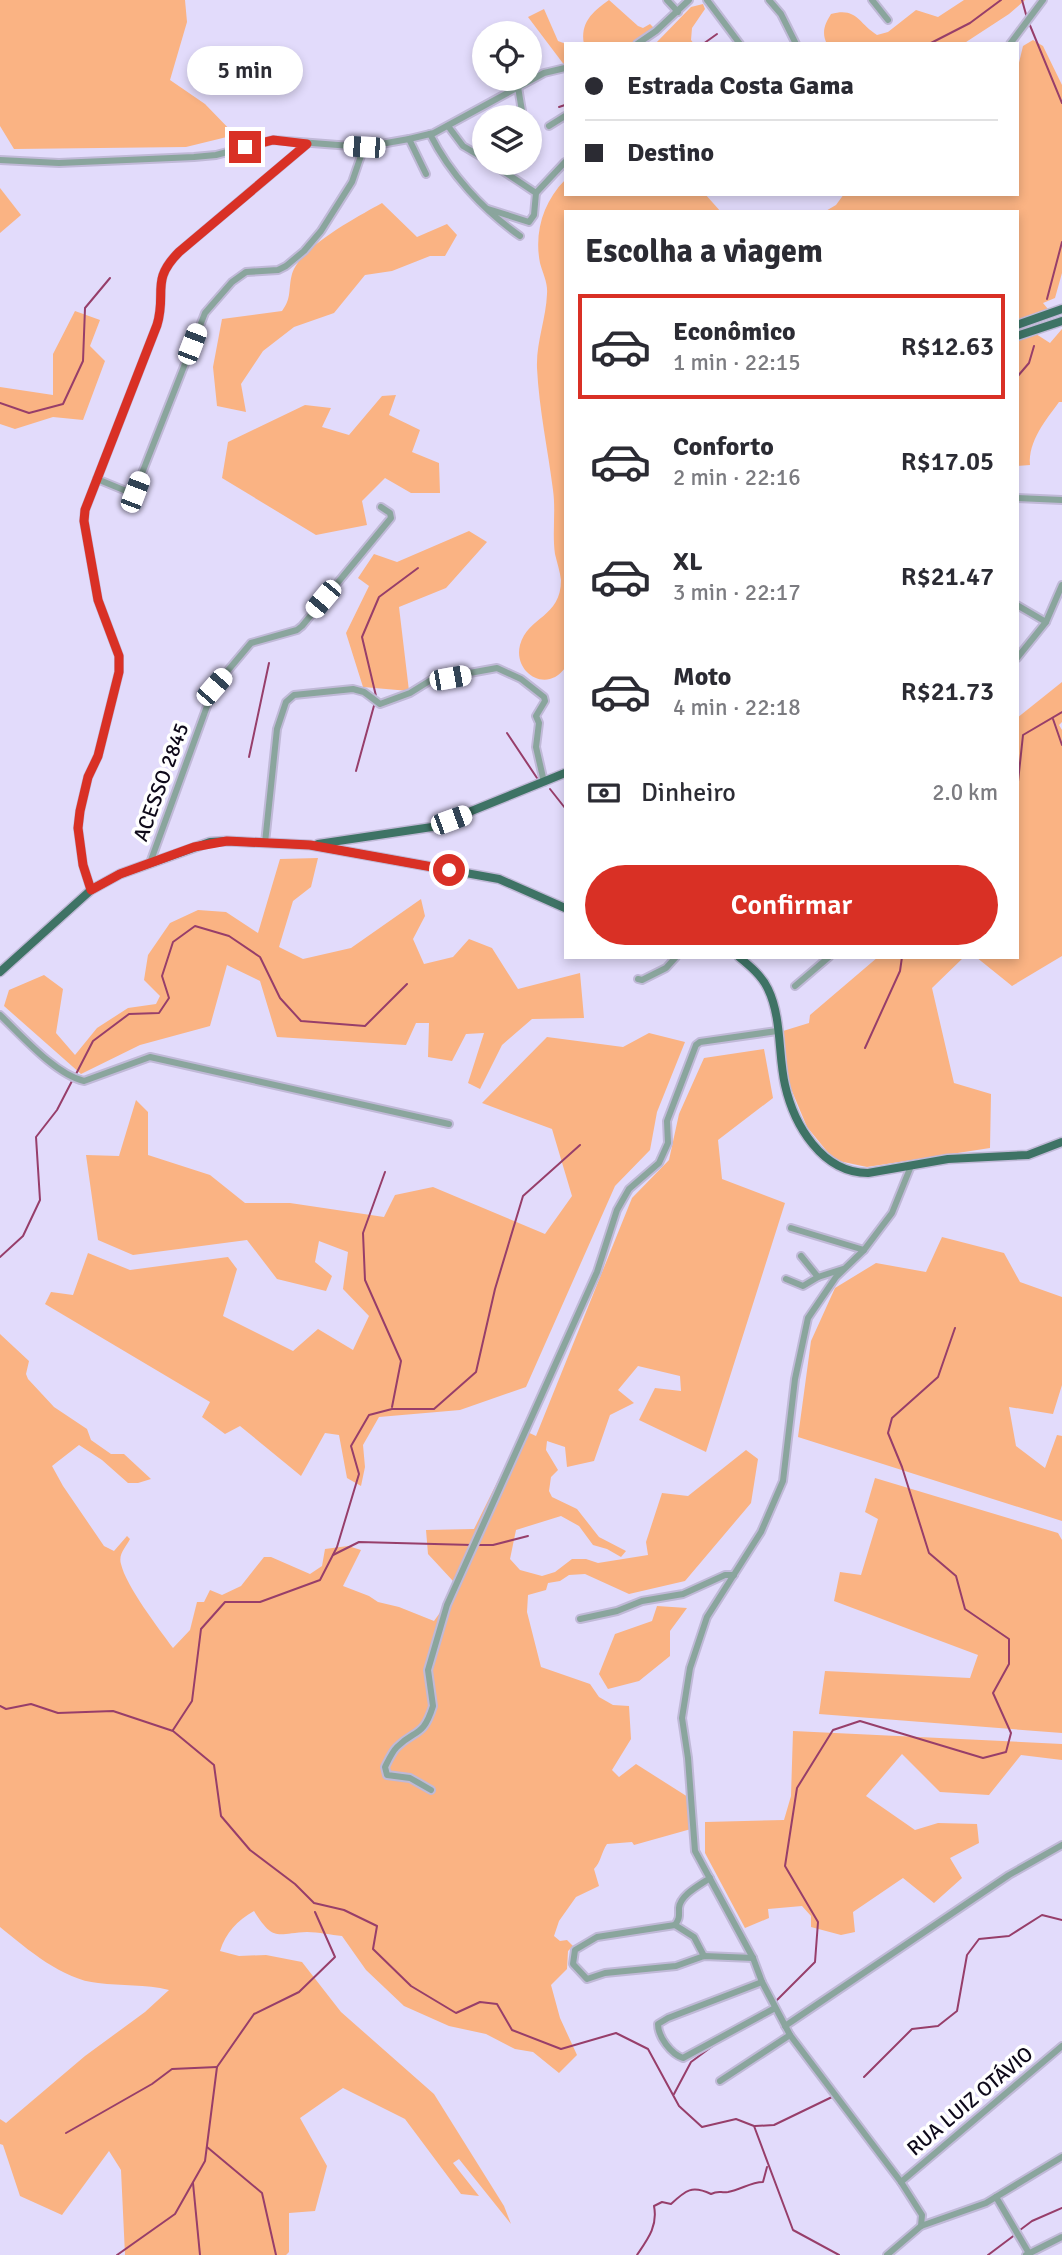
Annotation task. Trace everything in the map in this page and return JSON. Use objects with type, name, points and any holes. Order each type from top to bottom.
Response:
[{"type":"main road","points":[[1019,324],[1062,309]]},
{"type":"main road","points":[[1019,335],[1062,321]]},
{"type":"main road","points":[[1,969],[91,890],[120,874],[210,842],[310,845],[432,828],[564,773]]},
{"type":"main road","points":[[348,853],[351,840]]},
{"type":"main road","points":[[310,845],[499,879],[564,908]]},
{"type":"main road","points":[[741,959],[769,990],[784,1085],[793,1111],[818,1151],[838,1166],[859,1173],[981,1155],[1028,1155],[1062,1142]]},
{"type":"street","points":[[667,0],[678,12]]},
{"type":"street","points":[[640,42],[689,0]]},
{"type":"street","points":[[707,0],[739,42]]},
{"type":"street","points":[[769,0],[781,14],[795,42]]},
{"type":"street","points":[[872,0],[888,20]]},
{"type":"street","points":[[1012,42],[1044,0]]},
{"type":"street","points":[[542,74],[564,68]]},
{"type":"street","points":[[0,160],[59,163],[194,157],[216,155],[273,140],[364,147],[430,134],[511,91]]},
{"type":"street","points":[[549,126],[564,117]]},
{"type":"street","points":[[448,126],[463,146],[472,151]]},
{"type":"street","points":[[430,134],[451,169],[486,208],[520,236]]},
{"type":"street","points":[[410,139],[426,174]]},
{"type":"street","points":[[91,890],[83,865],[78,828],[80,811],[88,777],[98,756],[119,672],[119,656],[98,600],[84,521],[85,510],[157,325],[161,309],[163,270],[179,252],[307,144]]},
{"type":"street","points":[[97,479],[131,493],[135,492],[205,313],[232,282],[246,272],[278,270],[286,267],[304,251],[321,231],[352,182],[364,147]]},
{"type":"street","points":[[486,208],[529,222],[534,215],[536,193],[564,163]]},
{"type":"street","points":[[509,175],[536,193]]},
{"type":"street","points":[[1019,498],[1062,500]]},
{"type":"street","name":"ACESSO 2845","points":[[150,863],[214,687],[251,643],[290,632],[302,625],[391,518],[390,513],[381,507]]},
{"type":"street","points":[[1019,656],[1046,622],[1062,585]]},
{"type":"street","points":[[1019,606],[1046,622]]},
{"type":"street","points":[[265,844],[276,729],[286,702],[294,695],[359,690],[380,704],[410,693],[431,680],[475,674],[491,668],[502,669],[544,697],[545,701],[536,716],[539,723],[536,747],[544,782]]},
{"type":"street","points":[[638,979],[642,980],[666,968],[674,959]]},
{"type":"street","points":[[795,986],[827,959]]},
{"type":"street","points":[[0,1016],[57,1067],[84,1081],[150,1057],[449,1124]]},
{"type":"street","points":[[431,1790],[410,1778],[387,1775],[385,1767],[397,1747],[421,1732],[431,1712],[433,1706],[428,1670],[447,1605],[597,1272],[617,1210],[628,1189],[659,1163],[668,1143],[666,1121],[696,1045],[701,1042],[777,1031]]},
{"type":"street","points":[[911,1166],[892,1213],[864,1250],[845,1268],[808,1318],[795,1379],[783,1481],[761,1532],[707,1617],[690,1668],[682,1718],[695,1851],[753,1958],[762,1982],[790,2035],[901,2182],[922,2215],[921,2225]]},
{"type":"street","points":[[900,1168],[903,1184]]},
{"type":"street","points":[[791,1228],[864,1250]]},
{"type":"street","points":[[801,1256],[818,1276]]},
{"type":"street","points":[[786,1279],[800,1286],[818,1276],[845,1268]]},
{"type":"street","points":[[580,1619],[618,1611],[642,1601],[683,1594],[725,1575],[734,1575]]},
{"type":"street","points":[[785,2026],[1009,1875],[1062,1845]]},
{"type":"street","points":[[675,1925],[680,1917],[682,1899],[710,1878]]},
{"type":"street","points":[[704,1956],[694,1937],[675,1925],[597,1937],[575,1950],[573,1964],[587,1979],[594,1979],[606,1973],[676,1966],[704,1956],[753,1958]]},
{"type":"street","points":[[762,1982],[668,2018],[658,2024],[658,2031],[671,2051],[683,2058],[775,2008]]},
{"type":"street","points":[[720,2081],[790,2035]]},
{"type":"street","name":"RUA LUIZ OTÁVIO","points":[[901,2182],[1062,2046]]},
{"type":"street","points":[[887,2255],[921,2225],[958,2215],[996,2197],[1062,2157]]},
{"type":"street","points":[[996,2197],[1028,2254],[1062,2237]]},
{"type":"street","points":[[922,2215],[936,2219]]},
{"type":"shaded area","points":[[0,0],[185,0],[187,22],[170,80],[205,104],[235,135],[186,147],[14,149],[0,126]]},
{"type":"shaded area","points":[[609,0],[638,26],[643,28],[650,24],[655,29],[636,42],[584,42],[586,24],[597,9]]},
{"type":"shaded area","points":[[964,0],[1025,0],[1009,14],[966,42],[826,42],[824,36],[824,28],[831,14],[840,12],[857,17],[877,35],[888,32],[916,10],[938,17]]},
{"type":"shaded area","points":[[703,4],[705,9],[692,28],[692,42],[657,42],[691,7]]},
{"type":"shaded area","points":[[544,9],[558,41],[564,43],[564,65],[542,36],[542,21],[531,21],[528,17]]},
{"type":"shaded area","points":[[1033,40],[1043,46],[1062,85],[1062,273],[1055,298],[1043,303],[1048,309],[1062,304],[1062,307],[1019,322],[1019,210],[827,210],[836,205],[843,196],[1019,196],[1019,63],[1023,46]]},
{"type":"shaded area","points":[[564,181],[564,196],[707,196],[719,210],[564,210],[564,669],[557,676],[541,679],[526,671],[519,655],[524,635],[550,610],[560,593],[561,580],[555,554],[554,498],[537,368],[547,290],[538,252],[539,229],[546,208]]},
{"type":"shaded area","points":[[0,188],[21,215],[0,233]]},
{"type":"shaded area","points":[[382,203],[417,237],[447,224],[457,235],[445,256],[430,256],[392,271],[365,275],[334,313],[294,327],[263,351],[241,384],[246,412],[217,406],[213,367],[222,319],[282,311],[289,298],[292,274],[306,253],[317,243]]},
{"type":"shaded area","points":[[75,311],[100,320],[90,346],[105,361],[83,420],[53,417],[15,429],[0,424],[0,387],[53,395],[53,354]]},
{"type":"shaded area","points":[[1062,323],[1062,326],[1036,334],[1050,343],[1062,329],[1062,402],[1059,402],[1039,431],[1032,448],[1030,465],[1019,466],[1019,338]]},
{"type":"shaded area","points":[[396,395],[389,415],[420,430],[412,452],[439,463],[440,493],[411,493],[385,478],[362,501],[367,525],[316,535],[222,478],[228,442],[305,405],[331,408],[322,427],[349,435],[382,396]]},
{"type":"shaded area","points":[[469,531],[487,542],[446,588],[399,607],[409,691],[363,687],[346,633],[369,586],[358,578],[374,554],[397,562]]},
{"type":"shaded area","points":[[1062,682],[1062,722],[1059,725],[1062,730],[1062,956],[1012,986],[978,959],[1019,959],[1019,716]]},
{"type":"shaded area","points":[[318,858],[311,887],[293,901],[279,947],[303,959],[351,948],[421,899],[425,916],[413,939],[424,964],[453,957],[469,939],[492,948],[518,989],[580,973],[584,1018],[532,1019],[502,1045],[480,1089],[468,1083],[484,1033],[466,1034],[452,1061],[428,1057],[429,1023],[416,1023],[406,1045],[277,1037],[260,981],[227,965],[210,1026],[140,1045],[81,1074],[4,1006],[9,990],[44,975],[63,989],[56,1033],[75,1055],[97,1028],[128,1008],[156,1004],[160,996],[144,980],[148,955],[170,923],[198,910],[226,912],[258,933],[280,859]]},
{"type":"shaded area","points":[[876,959],[962,959],[932,988],[954,1083],[991,1094],[990,1148],[867,1167],[834,1160],[807,1127],[789,1084],[783,1031],[809,1023],[810,1015]]},
{"type":"shaded area","points":[[649,1033],[685,1042],[657,1112],[650,1150],[615,1186],[526,1387],[460,1410],[379,1417],[363,1445],[365,1467],[361,1486],[347,1478],[339,1435],[325,1433],[301,1476],[240,1426],[225,1434],[202,1417],[210,1402],[45,1304],[51,1292],[73,1295],[88,1253],[130,1270],[228,1257],[237,1269],[223,1316],[293,1351],[318,1329],[353,1350],[369,1316],[343,1289],[348,1252],[319,1241],[315,1262],[332,1276],[326,1291],[277,1279],[247,1240],[133,1255],[98,1240],[86,1155],[119,1156],[136,1100],[148,1112],[148,1155],[210,1175],[245,1203],[290,1203],[384,1217],[395,1195],[433,1187],[545,1234],[572,1196],[552,1129],[482,1103],[547,1037],[623,1047]]},
{"type":"shaded area","points":[[764,1049],[773,1098],[718,1140],[722,1179],[785,1203],[706,1452],[639,1420],[655,1388],[681,1391],[680,1376],[638,1366],[618,1390],[634,1403],[610,1415],[594,1461],[567,1467],[565,1447],[547,1441],[546,1450],[558,1470],[551,1477],[549,1491],[552,1497],[577,1509],[599,1537],[626,1551],[621,1557],[593,1545],[579,1526],[561,1516],[516,1530],[510,1559],[520,1570],[542,1576],[555,1572],[572,1559],[586,1559],[598,1563],[648,1555],[646,1542],[662,1493],[688,1496],[746,1450],[758,1459],[751,1503],[685,1581],[629,1594],[585,1574],[569,1575],[560,1581],[548,1583],[546,1590],[528,1595],[527,1612],[541,1667],[590,1684],[599,1697],[613,1705],[629,1706],[631,1739],[612,1770],[619,1777],[636,1764],[688,1797],[691,1829],[634,1845],[632,1842],[607,1844],[594,1869],[599,1886],[576,1897],[559,1921],[554,1936],[560,1941],[567,1940],[573,1946],[568,1951],[567,1969],[551,1985],[560,2018],[577,2055],[559,2073],[533,2052],[515,2049],[486,2034],[449,2026],[404,2006],[366,1970],[342,1936],[311,1932],[277,1934],[266,1928],[254,1911],[233,1928],[220,1951],[239,1956],[266,1955],[302,1962],[341,2012],[434,2094],[504,2206],[511,2224],[459,2159],[453,2163],[479,2196],[461,2194],[405,2119],[343,2088],[300,2118],[327,2166],[315,2211],[289,2213],[289,2252],[286,2255],[125,2255],[121,2170],[109,2151],[62,2215],[20,2196],[3,2145],[0,2144],[0,2119],[6,2123],[169,1990],[85,1981],[46,1962],[0,1927],[0,1334],[29,1361],[26,1374],[28,1379],[54,1407],[87,1429],[91,1440],[111,1454],[124,1454],[151,1479],[128,1483],[102,1460],[79,1445],[52,1466],[104,1546],[114,1551],[127,1536],[130,1539],[121,1557],[124,1573],[173,1648],[190,1630],[197,1602],[204,1602],[210,1590],[222,1595],[241,1586],[264,1557],[271,1557],[310,1574],[322,1566],[325,1549],[348,1546],[361,1550],[343,1586],[378,1602],[434,1621],[444,1607],[453,1581],[428,1554],[426,1530],[474,1529],[523,1430],[536,1436],[632,1198],[669,1160],[679,1114],[704,1058]]},
{"type":"shaded area","points":[[942,1237],[1004,1253],[1020,1282],[1062,1297],[1062,1385],[1053,1414],[1009,1407],[1016,1446],[1045,1468],[1057,1435],[1062,1436],[1062,1521],[798,1437],[811,1341],[835,1288],[876,1263],[926,1272]]},
{"type":"shaded area","points":[[875,1478],[1058,1533],[1062,1540],[1062,1733],[819,1714],[825,1671],[970,1678],[978,1655],[834,1601],[840,1572],[861,1575],[878,1519],[865,1512]]},
{"type":"shaded area","points":[[657,1606],[687,1608],[670,1631],[670,1656],[639,1681],[608,1689],[599,1674],[615,1634],[652,1621]]},
{"type":"shaded area","points":[[793,1731],[1062,1744],[1062,1760],[1021,1755],[989,1795],[940,1792],[902,1754],[866,1796],[915,1830],[938,1823],[977,1824],[979,1843],[950,1858],[962,1878],[934,1903],[903,1878],[853,1912],[855,1932],[841,1935],[811,1927],[811,1916],[802,1906],[768,1909],[769,1918],[745,1928],[705,1853],[705,1822],[784,1820],[791,1796]]},
{"type":"waterway","points":[[933,42],[970,23],[1001,0]]},
{"type":"waterway","points":[[1022,0],[1027,18]]},
{"type":"waterway","points":[[1029,23],[1062,103]]},
{"type":"waterway","points":[[706,42],[717,34]]},
{"type":"waterway","points":[[559,107],[564,105]]},
{"type":"waterway","points":[[1047,299],[1062,242]]},
{"type":"waterway","points":[[0,403],[29,413],[63,404],[83,361],[85,308],[110,278]]},
{"type":"waterway","points":[[1019,375],[1029,363],[1034,346]]},
{"type":"waterway","points":[[376,696],[362,637],[379,597],[418,568]]},
{"type":"waterway","points":[[249,757],[269,663]]},
{"type":"waterway","points":[[356,771],[375,702]]},
{"type":"waterway","points":[[1019,772],[1023,735],[1062,712]]},
{"type":"waterway","points":[[1053,719],[1062,745]]},
{"type":"waterway","points":[[507,733],[537,778]]},
{"type":"waterway","points":[[550,789],[564,807]]},
{"type":"waterway","points":[[75,1076],[93,1041],[129,1014],[159,1013],[169,998],[162,976],[173,942],[195,926],[229,936],[260,957],[280,998],[301,1021],[365,1026],[407,984]]},
{"type":"waterway","points":[[865,1048],[900,971],[902,959]]},
{"type":"waterway","points":[[0,1257],[23,1236],[40,1200],[36,1137],[57,1110],[72,1081]]},
{"type":"waterway","points":[[173,1730],[192,1701],[201,1629],[225,1602],[260,1602],[320,1580],[337,1547],[359,1474],[351,1446],[369,1415],[392,1409],[434,1409],[476,1372],[495,1289],[523,1196],[580,1145]]},
{"type":"waterway","points":[[385,1172],[363,1233],[365,1280],[401,1361],[392,1407]]},
{"type":"waterway","points":[[775,2002],[815,1962],[818,1922],[785,1866],[797,1788],[833,1730],[860,1721],[983,1758],[1006,1752],[1011,1733],[993,1693],[1009,1664],[1009,1639],[965,1609],[956,1576],[929,1553],[902,1467],[888,1433],[892,1418],[938,1377],[955,1328]]},
{"type":"waterway","points":[[477,1545],[493,1545],[528,1536]]},
{"type":"waterway","points":[[333,1555],[359,1542],[472,1545]]},
{"type":"waterway","points":[[0,1706],[6,1709],[31,1704],[58,1713],[113,1711],[173,1731],[214,1765],[221,1816],[250,1850],[295,1884],[314,1903],[344,1910],[377,1926],[373,1949],[411,1986],[456,2013],[480,2002],[497,2004],[512,2030],[561,2049],[616,2033],[648,2049],[679,2106],[702,2127],[736,2119],[754,2126],[793,2230],[839,2255]]},
{"type":"waterway","points":[[117,2255],[175,2214],[205,2161],[217,2067],[254,2014],[299,1992],[335,1957],[315,1912]]},
{"type":"waterway","points":[[864,2077],[912,2029],[938,2026],[957,2011],[967,1955],[979,1939],[1009,1936],[1042,1915],[1062,1920]]},
{"type":"waterway","points":[[674,2094],[691,2062],[714,2045]]},
{"type":"waterway","points":[[66,2133],[152,2084],[172,2069],[217,2067]]},
{"type":"waterway","points":[[755,2126],[774,2125],[832,2097]]},
{"type":"waterway","points":[[207,2147],[262,2193],[276,2255]]},
{"type":"waterway","points":[[637,2255],[653,2226],[654,2206],[662,2202],[671,2204],[690,2190],[711,2194],[763,2182],[767,2167]]},
{"type":"waterway","points":[[193,2183],[200,2255]]},
{"type":"waterway","points":[[1020,2230],[1032,2221],[1062,2208]]},
{"type":"waterway","points":[[988,2255],[1016,2234]]},
{"type":"route","points":[[245,147],[273,140],[307,144],[289,162],[179,252],[163,270],[161,309],[157,325],[85,510],[84,521],[98,600],[119,656],[119,672],[98,756],[88,777],[80,811],[78,828],[83,865],[91,890],[120,874],[194,847],[227,841],[310,845],[449,870]]}]
